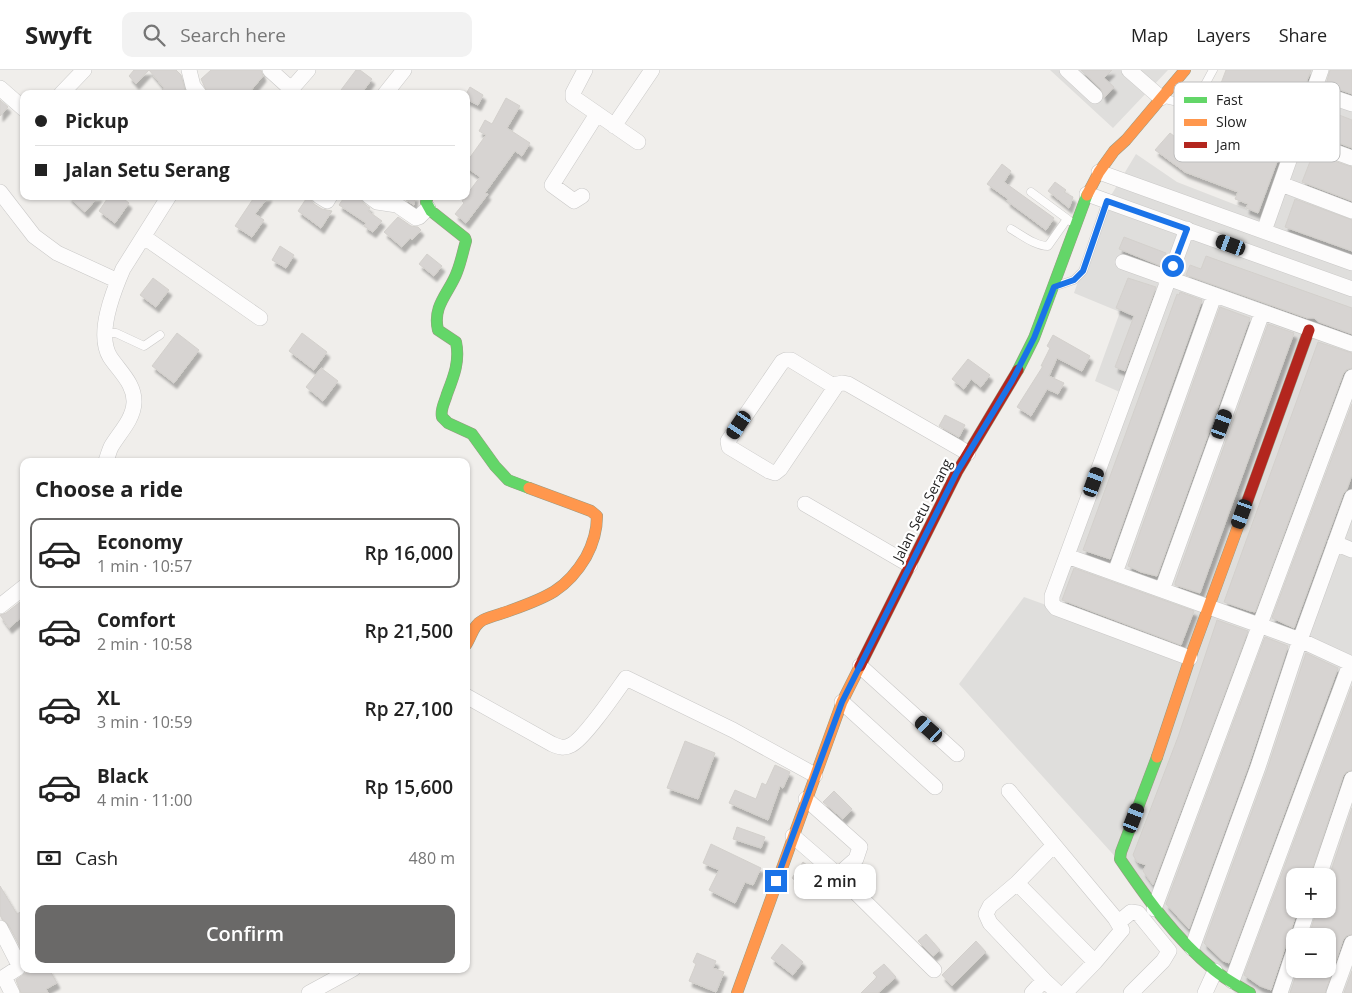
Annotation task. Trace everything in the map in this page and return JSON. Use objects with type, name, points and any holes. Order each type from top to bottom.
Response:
[{"type":"street","points":[[65,90],[84,70]]},
{"type":"street","points":[[189,70],[193,86],[196,90]]},
{"type":"street","points":[[270,70],[288,90]]},
{"type":"street","points":[[290,90],[308,70]]},
{"type":"street","points":[[388,90],[404,70]]},
{"type":"street","points":[[585,70],[573,93],[573,98],[638,142]]},
{"type":"street","points":[[614,126],[652,70]]},
{"type":"street","points":[[1067,70],[1095,96]]},
{"type":"street","points":[[1129,70],[1161,98]]},
{"type":"street","name":"Jalan Setu Serang","points":[[1175,82],[1185,70]]},
{"type":"street","points":[[1317,82],[1321,70]]},
{"type":"street","name":"Jalan Setu Serang","points":[[737,993],[842,702],[957,472],[1012,381],[1034,338],[1054,287],[1071,221],[1099,172],[1114,151],[1126,140],[1174,83]]},
{"type":"street","points":[[0,88],[20,106]]},
{"type":"street","points":[[1340,100],[1352,104]]},
{"type":"street","points":[[582,196],[574,201],[552,185],[597,114]]},
{"type":"street","points":[[1340,154],[1352,158]]},
{"type":"street","points":[[1264,231],[1289,162]]},
{"type":"street","points":[[1099,172],[1352,263]]},
{"type":"street","points":[[1281,184],[1352,211]]},
{"type":"street","points":[[0,192],[34,236],[48,247],[56,253],[118,281]]},
{"type":"street","points":[[1087,194],[1352,289]]},
{"type":"street","points":[[107,458],[110,448],[129,420],[134,406],[134,394],[131,386],[106,348],[104,333],[118,281],[129,258],[167,200]]},
{"type":"street","points":[[374,200],[397,205],[416,218],[420,217],[428,202],[466,241],[457,273],[440,301],[436,326],[438,330],[456,342],[459,356],[457,368],[441,413],[443,418],[448,424],[469,432],[499,473],[508,480],[591,511],[597,516],[598,522],[590,550],[577,572],[567,583],[550,593],[483,620],[473,627],[470,639]]},
{"type":"street","points":[[1231,245],[1239,222]]},
{"type":"street","points":[[1187,229],[1052,596],[1052,603],[1056,608],[1190,658]]},
{"type":"street","points":[[144,237],[260,318]]},
{"type":"street","points":[[1123,262],[1352,344]]},
{"type":"street","points":[[1114,573],[1214,296]]},
{"type":"street","points":[[1162,590],[1262,313]]},
{"type":"street","points":[[1250,993],[1214,970],[1172,930],[1154,909],[1120,859],[1166,733],[1208,607],[1309,330]]},
{"type":"street","points":[[836,386],[780,469],[775,473],[729,447],[728,441],[782,362],[791,360],[828,384],[836,386],[844,383],[848,384],[968,453]]},
{"type":"street","points":[[1154,909],[1352,377]]},
{"type":"street","points":[[1192,948],[1258,767],[1300,640],[1352,496]]},
{"type":"street","points":[[805,504],[910,565]]},
{"type":"street","points":[[1335,543],[1352,550]]},
{"type":"street","points":[[1067,556],[1300,640],[1351,664],[1232,981]]},
{"type":"street","points":[[0,606],[20,590]]},
{"type":"street","points":[[860,666],[957,754]]},
{"type":"street","points":[[470,698],[552,744],[565,747],[573,745],[583,734],[626,678],[733,730],[816,775]]},
{"type":"street","points":[[842,702],[935,787]]},
{"type":"street","points":[[1322,868],[1352,779]]},
{"type":"street","points":[[1009,791],[1119,922],[1122,930],[1121,934],[1065,993]]},
{"type":"street","points":[[806,799],[860,847],[856,859],[838,875]]},
{"type":"street","points":[[793,836],[838,875],[934,970]]},
{"type":"street","points":[[1054,845],[1017,883],[990,906],[986,914],[987,918],[1058,993]]},
{"type":"street","points":[[1017,883],[1095,962]]},
{"type":"street","points":[[1119,922],[1131,912],[1138,913],[1169,950],[1168,955],[1163,961],[1131,993]]},
{"type":"street","points":[[0,928],[19,965],[18,968],[4,977],[12,993]]},
{"type":"street","points":[[1334,993],[1352,943]]},
{"type":"street","points":[[1205,993],[1214,970]]},
{"type":"street","points":[[309,993],[346,973]]},
{"type":"street","points":[[1280,993],[1286,975]]},
{"type":"street","points":[[1032,993],[1044,980]]},
{"type":"lane","points":[[1205,82],[1213,70]]},
{"type":"lane","points":[[1161,98],[1174,101]]},
{"type":"lane","points":[[1011,230],[1044,246],[1048,246],[1071,221],[1031,192]]},
{"type":"lane","points":[[1054,287],[1074,280],[1083,271],[1107,201]]},
{"type":"lane","points":[[104,333],[116,333],[144,346],[160,335]]},
{"type":"shaded area","points":[[1050,70],[1168,70],[1113,128]]},
{"type":"shaded area","points":[[1299,70],[1352,70],[1352,993],[1235,993],[959,684],[1024,597],[1046,605],[1122,393],[1095,381],[1120,312],[1074,293],[1104,207],[1136,154],[1177,182],[1249,210],[1266,162],[1340,162],[1340,82],[1295,82]]},
{"type":"building","points":[[134,70],[149,70],[136,84],[129,76]]},
{"type":"building","points":[[149,70],[176,70],[181,75],[185,90],[162,90],[164,88]]},
{"type":"building","points":[[211,70],[261,70],[263,76],[251,90],[206,90],[201,79]]},
{"type":"building","points":[[356,70],[360,70],[372,79],[364,90],[341,90]]},
{"type":"building","points":[[1081,70],[1112,70],[1104,78],[1114,87],[1104,98],[1101,89]]},
{"type":"building","points":[[1226,70],[1311,70],[1307,82],[1221,82]]},
{"type":"building","points":[[1330,70],[1352,70],[1352,94],[1340,90],[1340,82],[1327,82]]},
{"type":"building","points":[[470,87],[483,95],[478,105],[470,101],[470,90],[468,90]]},
{"type":"building","points":[[506,98],[520,106],[507,128],[530,143],[522,156],[515,151],[485,193],[488,194],[466,223],[455,214],[464,203],[463,200],[470,200],[470,190],[480,177],[470,170],[470,157],[486,135],[479,131],[485,120],[492,124]]},
{"type":"building","points":[[0,100],[8,107],[0,116]]},
{"type":"building","points":[[1340,115],[1352,120],[1352,148],[1340,144]]},
{"type":"building","points":[[1170,133],[1174,136],[1174,162],[1277,162],[1258,213],[1246,208],[1248,204],[1235,199],[1238,192],[1185,172],[1155,150]]},
{"type":"building","points":[[1310,162],[1337,162],[1352,167],[1352,201],[1302,182]]},
{"type":"building","points":[[1002,164],[1011,171],[1004,182],[1054,218],[1046,230],[987,184]]},
{"type":"building","points":[[1055,182],[1066,190],[1064,192],[1073,197],[1069,208],[1048,191]]},
{"type":"building","points":[[1295,199],[1352,220],[1352,251],[1285,227]]},
{"type":"building","points":[[72,200],[96,200],[85,212]]},
{"type":"building","points":[[106,200],[125,200],[129,203],[115,223],[99,211]]},
{"type":"building","points":[[252,200],[266,200],[255,214],[264,220],[252,237],[235,226]]},
{"type":"building","points":[[305,200],[311,200],[322,209],[332,211],[321,228],[298,211]]},
{"type":"building","points":[[342,200],[362,200],[370,208],[368,211],[382,221],[373,232],[364,226],[366,223],[339,205]]},
{"type":"building","points":[[406,200],[415,200],[414,205]]},
{"type":"building","points":[[398,217],[421,230],[402,247],[384,232]]},
{"type":"building","points":[[1124,237],[1166,253],[1161,266],[1119,249]]},
{"type":"building","points":[[280,246],[294,255],[286,268],[272,260]]},
{"type":"building","points":[[427,254],[442,266],[434,276],[419,264]]},
{"type":"building","points":[[1206,256],[1352,308],[1352,334],[1319,322],[1314,318],[1307,318],[1186,275],[1190,265],[1201,269]]},
{"type":"building","points":[[153,278],[169,290],[156,307],[140,295]]},
{"type":"building","points":[[1128,278],[1156,287],[1125,371],[1115,367],[1134,316],[1116,308]]},
{"type":"building","points":[[1180,292],[1202,300],[1110,559],[1083,550],[1177,294],[1179,295]]},
{"type":"building","points":[[1220,307],[1250,318],[1157,576],[1141,572],[1128,566]]},
{"type":"building","points":[[1268,324],[1294,333],[1200,593],[1175,585],[1175,583]]},
{"type":"building","points":[[177,333],[199,350],[174,383],[152,366]]},
{"type":"building","points":[[302,333],[327,352],[314,370],[289,351]]},
{"type":"building","points":[[1053,335],[1090,356],[1082,371],[1057,358],[1049,376],[1064,383],[1058,394],[1047,389],[1031,416],[1017,407],[1043,366],[1041,366],[1050,348],[1047,346]]},
{"type":"building","points":[[1318,342],[1352,353],[1352,368],[1346,370],[1343,374],[1255,612],[1250,611],[1224,602]]},
{"type":"building","points":[[968,359],[990,375],[981,387],[971,379],[964,389],[952,379]]},
{"type":"building","points":[[321,368],[338,381],[323,401],[306,387]]},
{"type":"building","points":[[1352,404],[1352,475],[1343,494],[1294,628],[1272,618]]},
{"type":"building","points":[[945,415],[965,425],[959,437],[939,426]]},
{"type":"building","points":[[1074,568],[1194,611],[1181,645],[1062,600]]},
{"type":"building","points":[[20,602],[20,618],[9,628],[0,615],[6,613]]},
{"type":"building","points":[[1217,620],[1248,631],[1153,885],[1143,871],[1146,865],[1137,862],[1133,855],[1178,737]]},
{"type":"building","points":[[1265,637],[1288,646],[1249,764],[1189,929],[1166,904]]},
{"type":"building","points":[[1306,653],[1338,668],[1229,963],[1223,961],[1204,943],[1267,770]]},
{"type":"building","points":[[1352,686],[1352,770],[1346,772],[1343,776],[1313,868],[1286,868],[1286,918],[1295,918],[1292,928],[1286,928],[1286,945],[1271,990],[1260,986],[1244,975]]},
{"type":"building","points":[[685,741],[715,753],[698,799],[667,788]]},
{"type":"building","points":[[775,765],[790,772],[783,788],[780,786],[768,820],[729,803],[735,790],[756,799],[762,783],[766,785]]},
{"type":"building","points":[[834,791],[852,809],[843,819],[823,802]]},
{"type":"building","points":[[1352,808],[1352,934],[1346,936],[1343,940],[1336,961],[1336,928],[1311,928],[1314,918],[1336,918],[1336,868],[1332,868]]},
{"type":"building","points":[[737,827],[765,837],[761,848],[733,839]]},
{"type":"building","points":[[711,844],[761,868],[753,885],[745,882],[735,903],[709,890],[719,870],[703,863]]},
{"type":"building","points":[[803,862],[817,873],[805,889],[792,878]]},
{"type":"building","points":[[0,886],[17,914],[20,912],[20,946],[8,924],[0,915]]},
{"type":"building","points":[[926,934],[940,950],[933,956],[918,941]]},
{"type":"building","points":[[976,941],[986,952],[952,986],[942,975]]},
{"type":"building","points":[[782,944],[803,962],[793,975],[771,958]]},
{"type":"building","points":[[697,953],[716,961],[713,968],[724,972],[716,992],[689,981],[696,964],[693,962]]},
{"type":"building","points":[[884,964],[896,977],[878,993],[861,993],[877,977],[873,973]]},
{"type":"building","points":[[1352,971],[1352,993],[1344,993]]},
{"type":"building","points":[[26,973],[51,973],[57,983],[46,989],[48,993],[21,993],[16,980]]},
{"type":"building","points":[[1295,978],[1330,978],[1325,993],[1290,993]]},
{"type":"traffic: fast","points":[[1018,370],[1034,338],[1087,195]]},
{"type":"traffic: fast","points":[[427,200],[431,211],[465,238],[466,241],[457,272],[437,313],[438,330],[456,342],[457,349],[456,368],[442,408],[442,417],[448,423],[472,434],[495,466],[508,480],[529,488]]},
{"type":"traffic: fast","points":[[1157,757],[1120,859],[1152,904],[1187,945],[1218,973],[1250,993]]},
{"type":"traffic: slow","points":[[1175,82],[1185,70]]},
{"type":"traffic: slow","points":[[1087,195],[1099,172],[1114,151],[1126,140],[1174,83]]},
{"type":"traffic: slow","points":[[470,637],[475,628],[483,620],[533,602],[554,592],[571,578],[591,547],[597,516],[591,511],[529,488]]},
{"type":"traffic: slow","points":[[1157,757],[1190,658],[1243,513]]},
{"type":"traffic: slow","points":[[737,993],[842,702],[860,666]]},
{"type":"traffic: jam","points":[[1243,513],[1309,330]]},
{"type":"traffic: jam","points":[[860,666],[957,472],[1018,370]]},
{"type":"route","points":[[776,881],[842,702],[957,472],[1012,381],[1034,338],[1054,287],[1074,280],[1083,271],[1107,201],[1187,229],[1173,266]]}]
